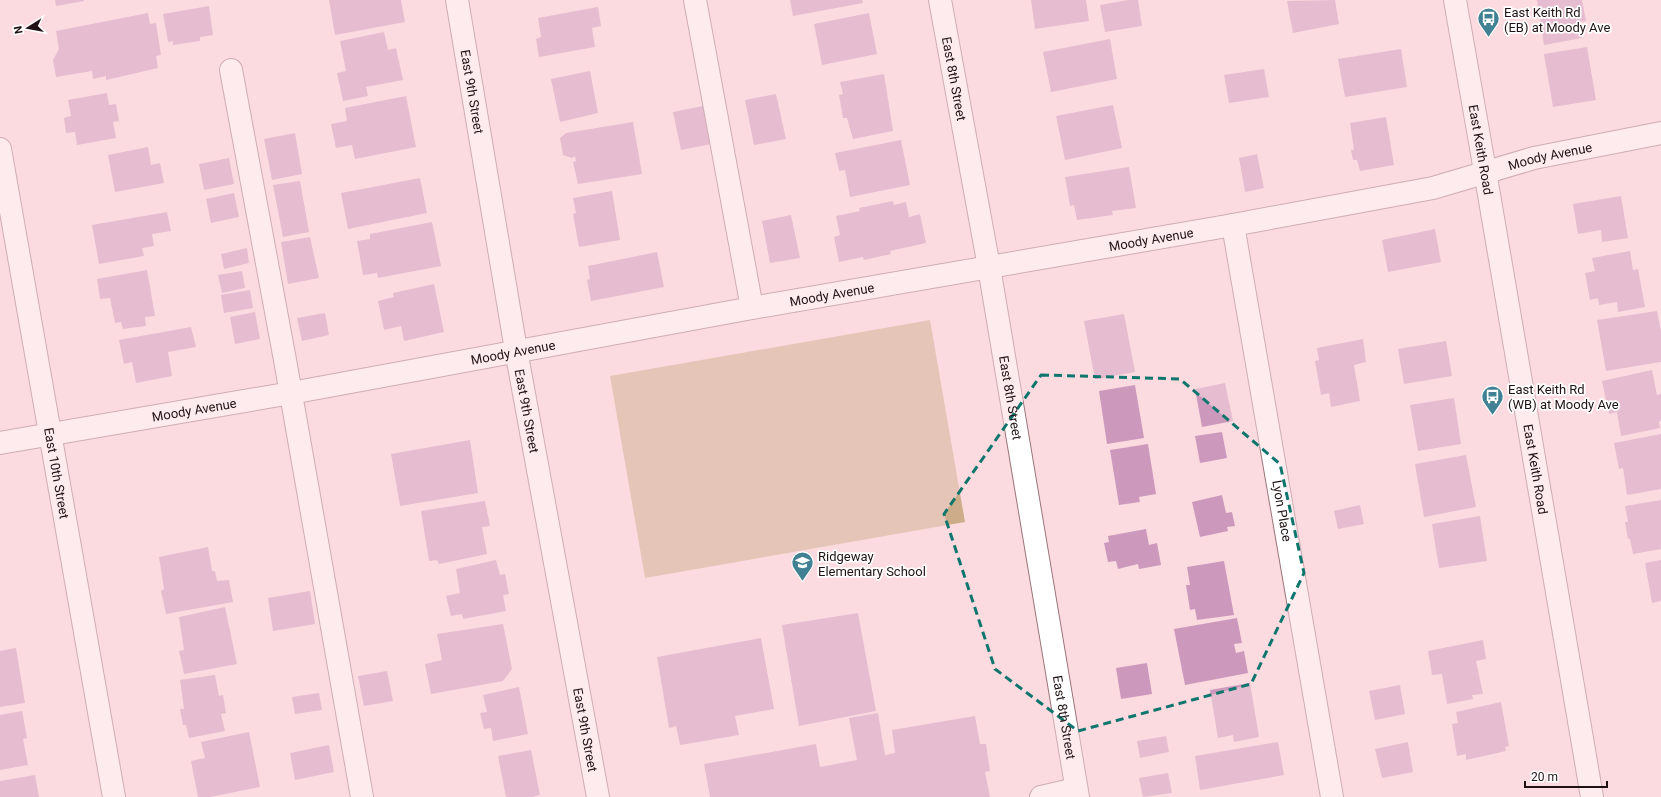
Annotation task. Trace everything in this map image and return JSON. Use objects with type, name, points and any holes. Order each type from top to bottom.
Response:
[{"type":"street","name":"East 9th Street","points":[[456,0],[516,350],[598,797]]},
{"type":"street","points":[[695,0],[752,308]]},
{"type":"street","name":"East 8th Street","points":[[940,0],[989,267],[1077,793]]},
{"type":"street","name":"East Keith Road","points":[[1455,0],[1592,797]]},
{"type":"street","points":[[230,70],[291,393],[362,797]]},
{"type":"street","name":"Moody Avenue","points":[[0,443],[50,433],[291,393],[516,350],[1234,225],[1433,188],[1534,158],[1661,134]]},
{"type":"street","name":"East 10th Street","points":[[0,150],[114,797]]},
{"type":"street","name":"Lyon Place","points":[[1234,225],[1332,797]]},
{"type":"street","points":[[1042,797],[1077,793]]},
{"type":"highlighted area","points":[[1041,375],[1180,379],[1280,464],[1304,573],[1251,684],[1078,731],[995,669],[944,514]]},
{"type":"shaded area","points":[[930,320],[965,522],[645,578],[610,376]]},
{"type":"building","points":[[55,0],[84,0],[84,1],[56,6]]},
{"type":"building","points":[[329,0],[401,0],[405,22],[335,35]]},
{"type":"building","points":[[790,0],[862,0],[863,3],[793,16]]},
{"type":"building","points":[[1031,0],[1086,0],[1089,21],[1035,29]]},
{"type":"building","points":[[1128,0],[1138,0],[1142,26],[1105,32],[1100,5]]},
{"type":"building","points":[[1335,0],[1339,24],[1293,33],[1287,1]]},
{"type":"building","points":[[1537,0],[1582,0],[1586,21],[1579,22],[1582,38],[1544,45]]},
{"type":"building","points":[[209,6],[213,35],[200,37],[200,41],[173,45],[173,41],[168,42],[163,14]]},
{"type":"building","points":[[598,7],[601,26],[592,28],[595,47],[539,57],[536,39],[541,37],[538,18]]},
{"type":"building","points":[[148,13],[150,24],[156,23],[161,55],[156,56],[158,68],[106,80],[106,76],[93,79],[92,71],[56,77],[53,60],[59,49],[56,31]]},
{"type":"building","points":[[869,13],[877,54],[822,65],[814,24]]},
{"type":"building","points":[[384,32],[388,50],[396,48],[403,80],[366,87],[368,96],[343,101],[337,73],[346,71],[340,41]]},
{"type":"building","points":[[1110,39],[1117,79],[1051,92],[1043,52]]},
{"type":"building","points":[[1587,47],[1596,100],[1553,107],[1544,54]]},
{"type":"building","points":[[1401,49],[1407,87],[1345,97],[1338,59]]},
{"type":"building","points":[[1264,69],[1269,97],[1229,103],[1224,75]]},
{"type":"building","points":[[590,71],[598,113],[560,122],[551,79]]},
{"type":"building","points":[[884,74],[893,131],[853,139],[847,118],[843,118],[839,95],[843,94],[840,82]]},
{"type":"building","points":[[107,93],[109,105],[116,104],[119,121],[113,122],[116,138],[77,145],[75,132],[66,133],[64,118],[71,116],[68,100]]},
{"type":"building","points":[[776,94],[786,139],[754,145],[745,100]]},
{"type":"building","points":[[406,96],[416,147],[355,159],[352,145],[336,148],[331,124],[347,121],[345,108]]},
{"type":"building","points":[[708,105],[716,143],[681,150],[673,112]]},
{"type":"building","points":[[1113,105],[1122,148],[1065,160],[1056,116]]},
{"type":"building","points":[[1386,117],[1394,165],[1360,171],[1357,160],[1353,160],[1351,150],[1354,150],[1350,123]]},
{"type":"building","points":[[633,122],[642,174],[578,184],[573,162],[576,161],[575,156],[572,158],[563,155],[560,138],[566,133]]},
{"type":"building","points":[[295,133],[302,174],[272,180],[264,139]]},
{"type":"building","points":[[901,140],[910,185],[850,197],[845,170],[839,171],[835,153]]},
{"type":"building","points":[[148,147],[151,165],[160,163],[164,183],[115,192],[108,155]]},
{"type":"building","points":[[1257,154],[1264,188],[1245,192],[1239,158]]},
{"type":"building","points":[[229,158],[234,184],[204,190],[199,164]]},
{"type":"building","points":[[1129,167],[1136,208],[1112,211],[1113,215],[1077,220],[1074,205],[1070,206],[1065,177]]},
{"type":"building","points":[[420,178],[427,213],[348,229],[341,193]]},
{"type":"building","points":[[300,181],[309,232],[283,237],[273,185]]},
{"type":"building","points":[[612,191],[620,240],[579,247],[573,214],[576,213],[573,198]]},
{"type":"building","points":[[234,193],[239,217],[211,223],[206,199]]},
{"type":"building","points":[[1621,196],[1628,238],[1602,242],[1601,230],[1578,234],[1573,204]]},
{"type":"building","points":[[893,201],[894,205],[906,202],[909,217],[920,214],[926,243],[890,251],[891,254],[864,260],[863,257],[839,262],[834,237],[840,235],[836,216],[860,211],[859,208]]},
{"type":"building","points":[[167,212],[171,231],[152,234],[154,246],[142,248],[144,256],[99,264],[92,225]]},
{"type":"building","points":[[791,215],[800,258],[770,263],[762,221]]},
{"type":"building","points":[[432,222],[441,266],[378,278],[377,273],[363,275],[357,241],[370,239],[370,234]]},
{"type":"building","points":[[1435,229],[1441,262],[1388,272],[1382,240]]},
{"type":"building","points":[[310,237],[319,278],[288,284],[281,242]]},
{"type":"building","points":[[247,248],[249,263],[224,269],[221,254]]},
{"type":"building","points":[[1630,251],[1633,270],[1638,269],[1645,307],[1618,312],[1617,302],[1599,305],[1598,298],[1590,300],[1585,273],[1595,271],[1592,258]]},
{"type":"building","points":[[657,252],[664,287],[591,301],[587,280],[590,279],[588,266]]},
{"type":"building","points":[[147,270],[155,316],[145,317],[146,326],[123,329],[121,322],[115,323],[110,298],[100,299],[97,279]]},
{"type":"building","points":[[242,271],[245,288],[222,293],[218,275]]},
{"type":"building","points":[[434,284],[444,332],[404,341],[401,326],[384,330],[378,301],[394,297],[393,293]]},
{"type":"building","points":[[250,290],[253,308],[224,313],[221,295]]},
{"type":"building","points":[[1657,311],[1661,331],[1661,362],[1606,371],[1597,320]]},
{"type":"building","points":[[255,312],[260,339],[235,344],[230,317]]},
{"type":"building","points":[[325,313],[329,335],[302,341],[297,318]]},
{"type":"building","points":[[1124,314],[1135,372],[1095,379],[1084,321]]},
{"type":"building","points":[[191,327],[196,347],[168,352],[172,376],[136,383],[132,362],[124,364],[119,340]]},
{"type":"building","points":[[1363,339],[1366,362],[1354,365],[1360,401],[1331,407],[1329,393],[1321,395],[1315,361],[1319,360],[1317,348]]},
{"type":"building","points":[[1446,341],[1452,376],[1404,384],[1398,349]]},
{"type":"building","points":[[1652,370],[1657,395],[1661,394],[1661,421],[1659,421],[1660,428],[1621,436],[1617,412],[1609,414],[1602,381]]},
{"type":"building","points":[[1225,383],[1233,421],[1202,427],[1195,389]]},
{"type":"building","points":[[1135,385],[1144,438],[1107,444],[1099,391]]},
{"type":"building","points":[[1454,398],[1461,444],[1418,451],[1410,405]]},
{"type":"building","points":[[1222,432],[1227,458],[1200,463],[1195,436]]},
{"type":"building","points":[[1661,434],[1661,489],[1627,495],[1623,468],[1619,469],[1614,443]]},
{"type":"building","points":[[470,440],[478,493],[400,506],[391,454]]},
{"type":"building","points":[[1148,444],[1156,494],[1139,497],[1140,502],[1119,505],[1110,450]]},
{"type":"building","points":[[1466,455],[1476,507],[1424,517],[1415,464]]},
{"type":"building","points":[[1222,495],[1226,513],[1232,512],[1235,526],[1227,527],[1228,531],[1200,537],[1192,502]]},
{"type":"building","points":[[1661,500],[1661,549],[1633,554],[1630,539],[1628,539],[1625,522],[1628,522],[1625,506]]},
{"type":"building","points":[[485,501],[490,526],[482,527],[487,554],[439,564],[437,560],[429,561],[421,511]]},
{"type":"building","points":[[1360,505],[1364,524],[1338,529],[1334,511]]},
{"type":"building","points":[[1480,516],[1487,561],[1439,568],[1432,524]]},
{"type":"building","points":[[1146,529],[1149,545],[1157,543],[1161,565],[1139,569],[1138,564],[1118,569],[1116,561],[1108,562],[1104,543],[1109,542],[1108,536]]},
{"type":"building","points":[[208,547],[212,571],[215,571],[217,581],[229,580],[233,602],[166,614],[161,591],[164,589],[159,557]]},
{"type":"building","points":[[496,560],[500,575],[505,574],[509,594],[503,595],[506,611],[463,619],[462,614],[451,616],[446,596],[460,593],[456,569]]},
{"type":"building","points":[[1661,560],[1661,601],[1652,603],[1645,563]]},
{"type":"building","points":[[1224,561],[1234,615],[1197,620],[1195,609],[1190,610],[1186,585],[1190,585],[1187,567]]},
{"type":"building","points":[[310,591],[315,624],[273,631],[268,598]]},
{"type":"building","points":[[225,607],[237,664],[184,674],[179,651],[184,650],[179,617]]},
{"type":"building","points":[[858,613],[876,711],[799,726],[782,625]]},
{"type":"building","points":[[1237,618],[1242,643],[1234,644],[1236,653],[1244,651],[1248,673],[1185,685],[1174,629]]},
{"type":"building","points":[[503,624],[512,669],[503,681],[431,694],[425,664],[442,660],[437,634]]},
{"type":"building","points":[[761,638],[774,709],[735,716],[739,735],[680,745],[676,726],[669,728],[657,657]]},
{"type":"building","points":[[1483,640],[1486,659],[1476,661],[1483,694],[1472,695],[1473,699],[1447,704],[1442,674],[1432,675],[1428,651]]},
{"type":"building","points":[[16,648],[25,703],[0,707],[0,651]]},
{"type":"building","points":[[1147,663],[1152,694],[1121,699],[1116,668]]},
{"type":"building","points":[[387,671],[393,701],[364,706],[358,676]]},
{"type":"building","points":[[215,675],[219,696],[223,695],[226,713],[221,714],[225,731],[189,738],[186,725],[183,725],[180,709],[184,709],[180,680]]},
{"type":"building","points":[[1250,683],[1259,737],[1234,742],[1233,735],[1218,738],[1210,690]]},
{"type":"building","points":[[1400,685],[1405,714],[1375,720],[1369,691]]},
{"type":"building","points":[[519,687],[528,734],[493,741],[491,728],[484,729],[480,713],[487,712],[483,695]]},
{"type":"building","points":[[319,693],[322,710],[295,714],[292,697]]},
{"type":"building","points":[[1501,702],[1509,746],[1505,747],[1506,751],[1466,760],[1466,754],[1457,756],[1452,724],[1458,723],[1456,712]]},
{"type":"building","points":[[22,711],[27,738],[23,739],[28,765],[0,770],[0,715]]},
{"type":"building","points":[[878,713],[885,755],[895,753],[892,730],[975,716],[980,744],[986,744],[990,771],[985,772],[990,797],[710,797],[704,764],[816,744],[820,767],[857,760],[849,718]]},
{"type":"building","points":[[249,732],[260,787],[210,797],[198,797],[191,761],[205,758],[201,742]]},
{"type":"building","points":[[1166,736],[1169,752],[1140,758],[1137,741]]},
{"type":"building","points":[[1278,742],[1284,775],[1200,790],[1195,756]]},
{"type":"building","points":[[1408,742],[1413,772],[1382,778],[1375,749]]},
{"type":"building","points":[[329,745],[334,772],[295,780],[290,753]]},
{"type":"building","points":[[531,750],[540,795],[532,797],[506,797],[498,756]]},
{"type":"building","points":[[1168,773],[1172,793],[1143,797],[1139,778]]},
{"type":"building","points":[[35,775],[39,797],[0,797],[0,781]]},
{"type":"place","name":"East Keith Rd (EB) at Moody Ave","points":[[1489,38]]},
{"type":"place","name":"East Keith Rd (WB) at Moody Ave","points":[[1493,416]]},
{"type":"place","name":"Ridgeway Elementary School","points":[[802,582]]}]
